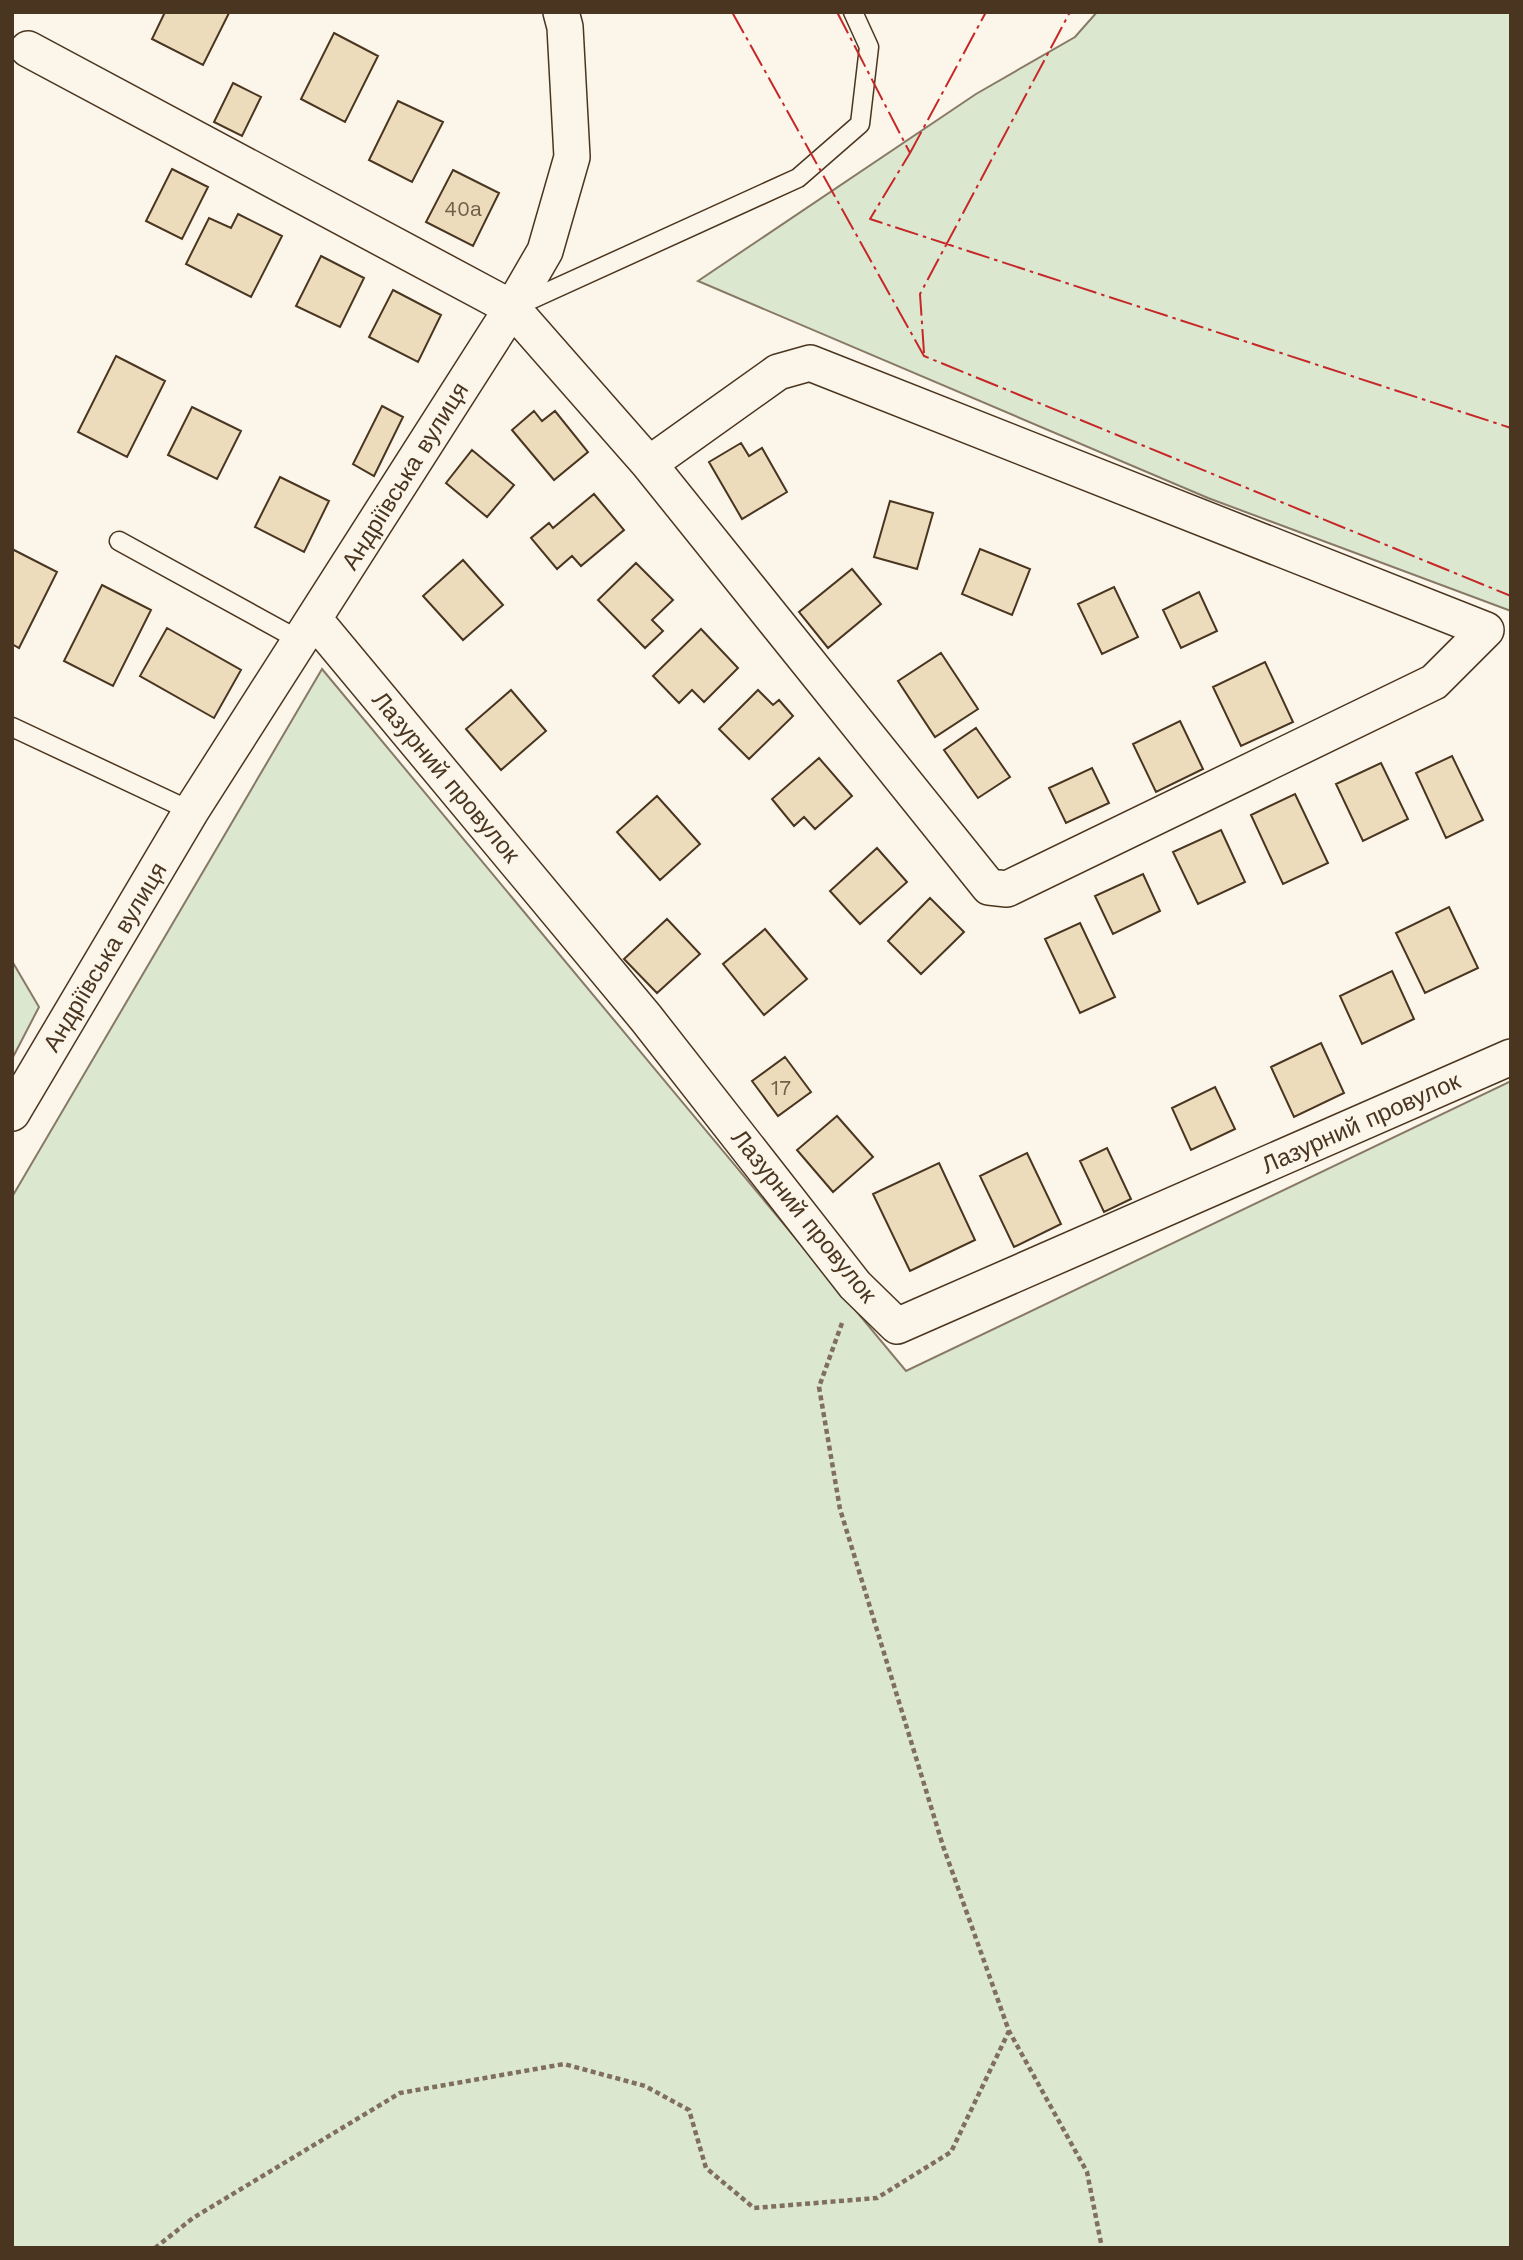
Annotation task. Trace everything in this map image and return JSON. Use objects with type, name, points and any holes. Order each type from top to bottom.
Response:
[{"type":"street","name":"Андріївська вулиця","points":[[12,1113],[191,811],[512,308],[545,251],[572,157],[561,12]]},
{"type":"street","points":[[28,49],[512,308],[649,464],[989,887],[1007,889],[1434,682],[1486,630],[810,363],[778,372],[649,464]]},
{"type":"street","name":"Лазурний провулок","points":[[307,629],[646,1018],[855,1285],[898,1326],[1511,1057]]},
{"type":"lane","points":[[512,308],[798,178],[860,124],[869,47],[853,12]]},
{"type":"lane","points":[[119,541],[307,629]]},
{"type":"lane","points":[[12,727],[191,811]]},
{"type":"path","points":[[855,1285],[819,1388],[840,1509],[943,1846],[1009,2031],[1087,2172],[1102,2248]]},
{"type":"path","points":[[155,2248],[193,2218],[400,2093],[564,2064],[645,2086],[689,2110],[706,2168],[754,2208],[877,2198],[951,2152],[1009,2031]]},
{"type":"green space","points":[[1097,12],[1511,12],[1511,611],[1208,498],[698,281],[976,94],[1075,37]]},
{"type":"green space","points":[[322,669],[906,1371],[1511,1081],[1511,2248],[12,2248],[12,1197]]},
{"type":"green space","points":[[12,961],[39,1007],[12,1059]]},
{"type":"building","points":[[165,12],[229,13],[203,65],[152,39]]},
{"type":"building","points":[[334,33],[378,56],[345,122],[301,99]]},
{"type":"building","points":[[233,83],[261,97],[242,136],[214,122]]},
{"type":"building","points":[[398,101],[443,122],[412,182],[369,160]]},
{"type":"building","points":[[172,169],[208,187],[182,239],[146,221]]},
{"type":"building","points":[[453,170],[499,193],[473,246],[426,222]]},
{"type":"building","points":[[238,214],[282,236],[251,297],[186,264],[209,218],[231,228]]},
{"type":"building","points":[[321,256],[364,278],[340,327],[296,306]]},
{"type":"building","points":[[393,290],[441,315],[418,362],[369,337]]},
{"type":"building","points":[[116,356],[165,381],[127,457],[78,432]]},
{"type":"building","points":[[382,406],[403,417],[374,476],[353,464]]},
{"type":"building","points":[[192,407],[241,431],[217,479],[168,455]]},
{"type":"building","points":[[534,411],[542,421],[555,411],[588,452],[554,480],[512,430]]},
{"type":"building","points":[[741,443],[749,456],[762,448],[787,492],[742,519],[709,462]]},
{"type":"building","points":[[472,450],[514,485],[487,517],[446,483]]},
{"type":"building","points":[[280,477],[329,501],[304,552],[255,527]]},
{"type":"building","points":[[594,494],[624,530],[581,566],[572,556],[557,569],[531,538],[549,523],[553,528]]},
{"type":"building","points":[[890,501],[933,513],[917,569],[874,557]]},
{"type":"building","points":[[12,549],[57,572],[19,648],[12,644]]},
{"type":"building","points":[[980,549],[1030,569],[1012,615],[962,594]]},
{"type":"building","points":[[463,560],[503,605],[463,640],[423,596]]},
{"type":"building","points":[[636,563],[673,600],[652,620],[663,631],[645,648],[598,600]]},
{"type":"building","points":[[852,569],[881,604],[828,648],[799,612]]},
{"type":"building","points":[[102,585],[151,610],[113,686],[64,661]]},
{"type":"building","points":[[1114,587],[1138,637],[1102,654],[1078,604]]},
{"type":"building","points":[[1199,592],[1217,631],[1181,648],[1163,610]]},
{"type":"building","points":[[167,628],[241,670],[214,718],[140,676]]},
{"type":"building","points":[[701,629],[738,668],[704,702],[692,690],[679,703],[653,676]]},
{"type":"building","points":[[941,653],[978,709],[935,737],[898,681]]},
{"type":"building","points":[[1265,662],[1293,722],[1241,746],[1213,687]]},
{"type":"building","points":[[511,690],[546,731],[501,770],[466,729]]},
{"type":"building","points":[[758,690],[773,705],[779,700],[793,716],[749,759],[719,729]]},
{"type":"building","points":[[1180,721],[1203,769],[1156,792],[1133,744]]},
{"type":"building","points":[[976,728],[1010,777],[978,798],[944,750]]},
{"type":"building","points":[[1452,756],[1483,820],[1446,838],[1416,773]]},
{"type":"building","points":[[819,758],[852,796],[815,829],[804,817],[794,826],[772,799]]},
{"type":"building","points":[[1381,763],[1408,819],[1363,841],[1336,784]]},
{"type":"building","points":[[1092,768],[1109,803],[1066,823],[1049,788]]},
{"type":"building","points":[[1295,794],[1328,863],[1283,884],[1251,815]]},
{"type":"building","points":[[657,796],[700,844],[660,880],[617,832]]},
{"type":"building","points":[[1221,830],[1245,882],[1198,904],[1173,852]]},
{"type":"building","points":[[877,848],[907,882],[860,924],[830,891]]},
{"type":"building","points":[[1143,874],[1160,911],[1113,934],[1095,896]]},
{"type":"building","points":[[930,898],[964,932],[921,974],[888,941]]},
{"type":"building","points":[[1449,907],[1478,968],[1425,993],[1396,933]]},
{"type":"building","points":[[667,919],[700,954],[657,993],[624,959]]},
{"type":"building","points":[[1080,923],[1115,997],[1080,1013],[1045,939]]},
{"type":"building","points":[[765,929],[807,979],[764,1015],[723,964]]},
{"type":"building","points":[[1392,971],[1414,1019],[1362,1044],[1340,996]]},
{"type":"building","points":[[1321,1043],[1344,1093],[1294,1117],[1271,1067]]},
{"type":"building","points":[[785,1057],[811,1092],[778,1116],[752,1081]]},
{"type":"building","points":[[1215,1087],[1235,1129],[1191,1150],[1172,1108]]},
{"type":"building","points":[[837,1116],[873,1157],[833,1192],[797,1150]]},
{"type":"building","points":[[1107,1148],[1131,1199],[1104,1212],[1080,1161]]},
{"type":"building","points":[[1027,1153],[1061,1224],[1014,1247],[980,1176]]},
{"type":"building","points":[[939,1163],[975,1240],[910,1271],[873,1194]]},
{"type":"power","points":[[732,12],[924,356],[1511,596]]},
{"type":"power","points":[[837,12],[910,153],[870,219],[1511,428]]},
{"type":"power","points":[[910,153],[986,12]]},
{"type":"power","points":[[924,353],[920,294],[1070,12]]}]
